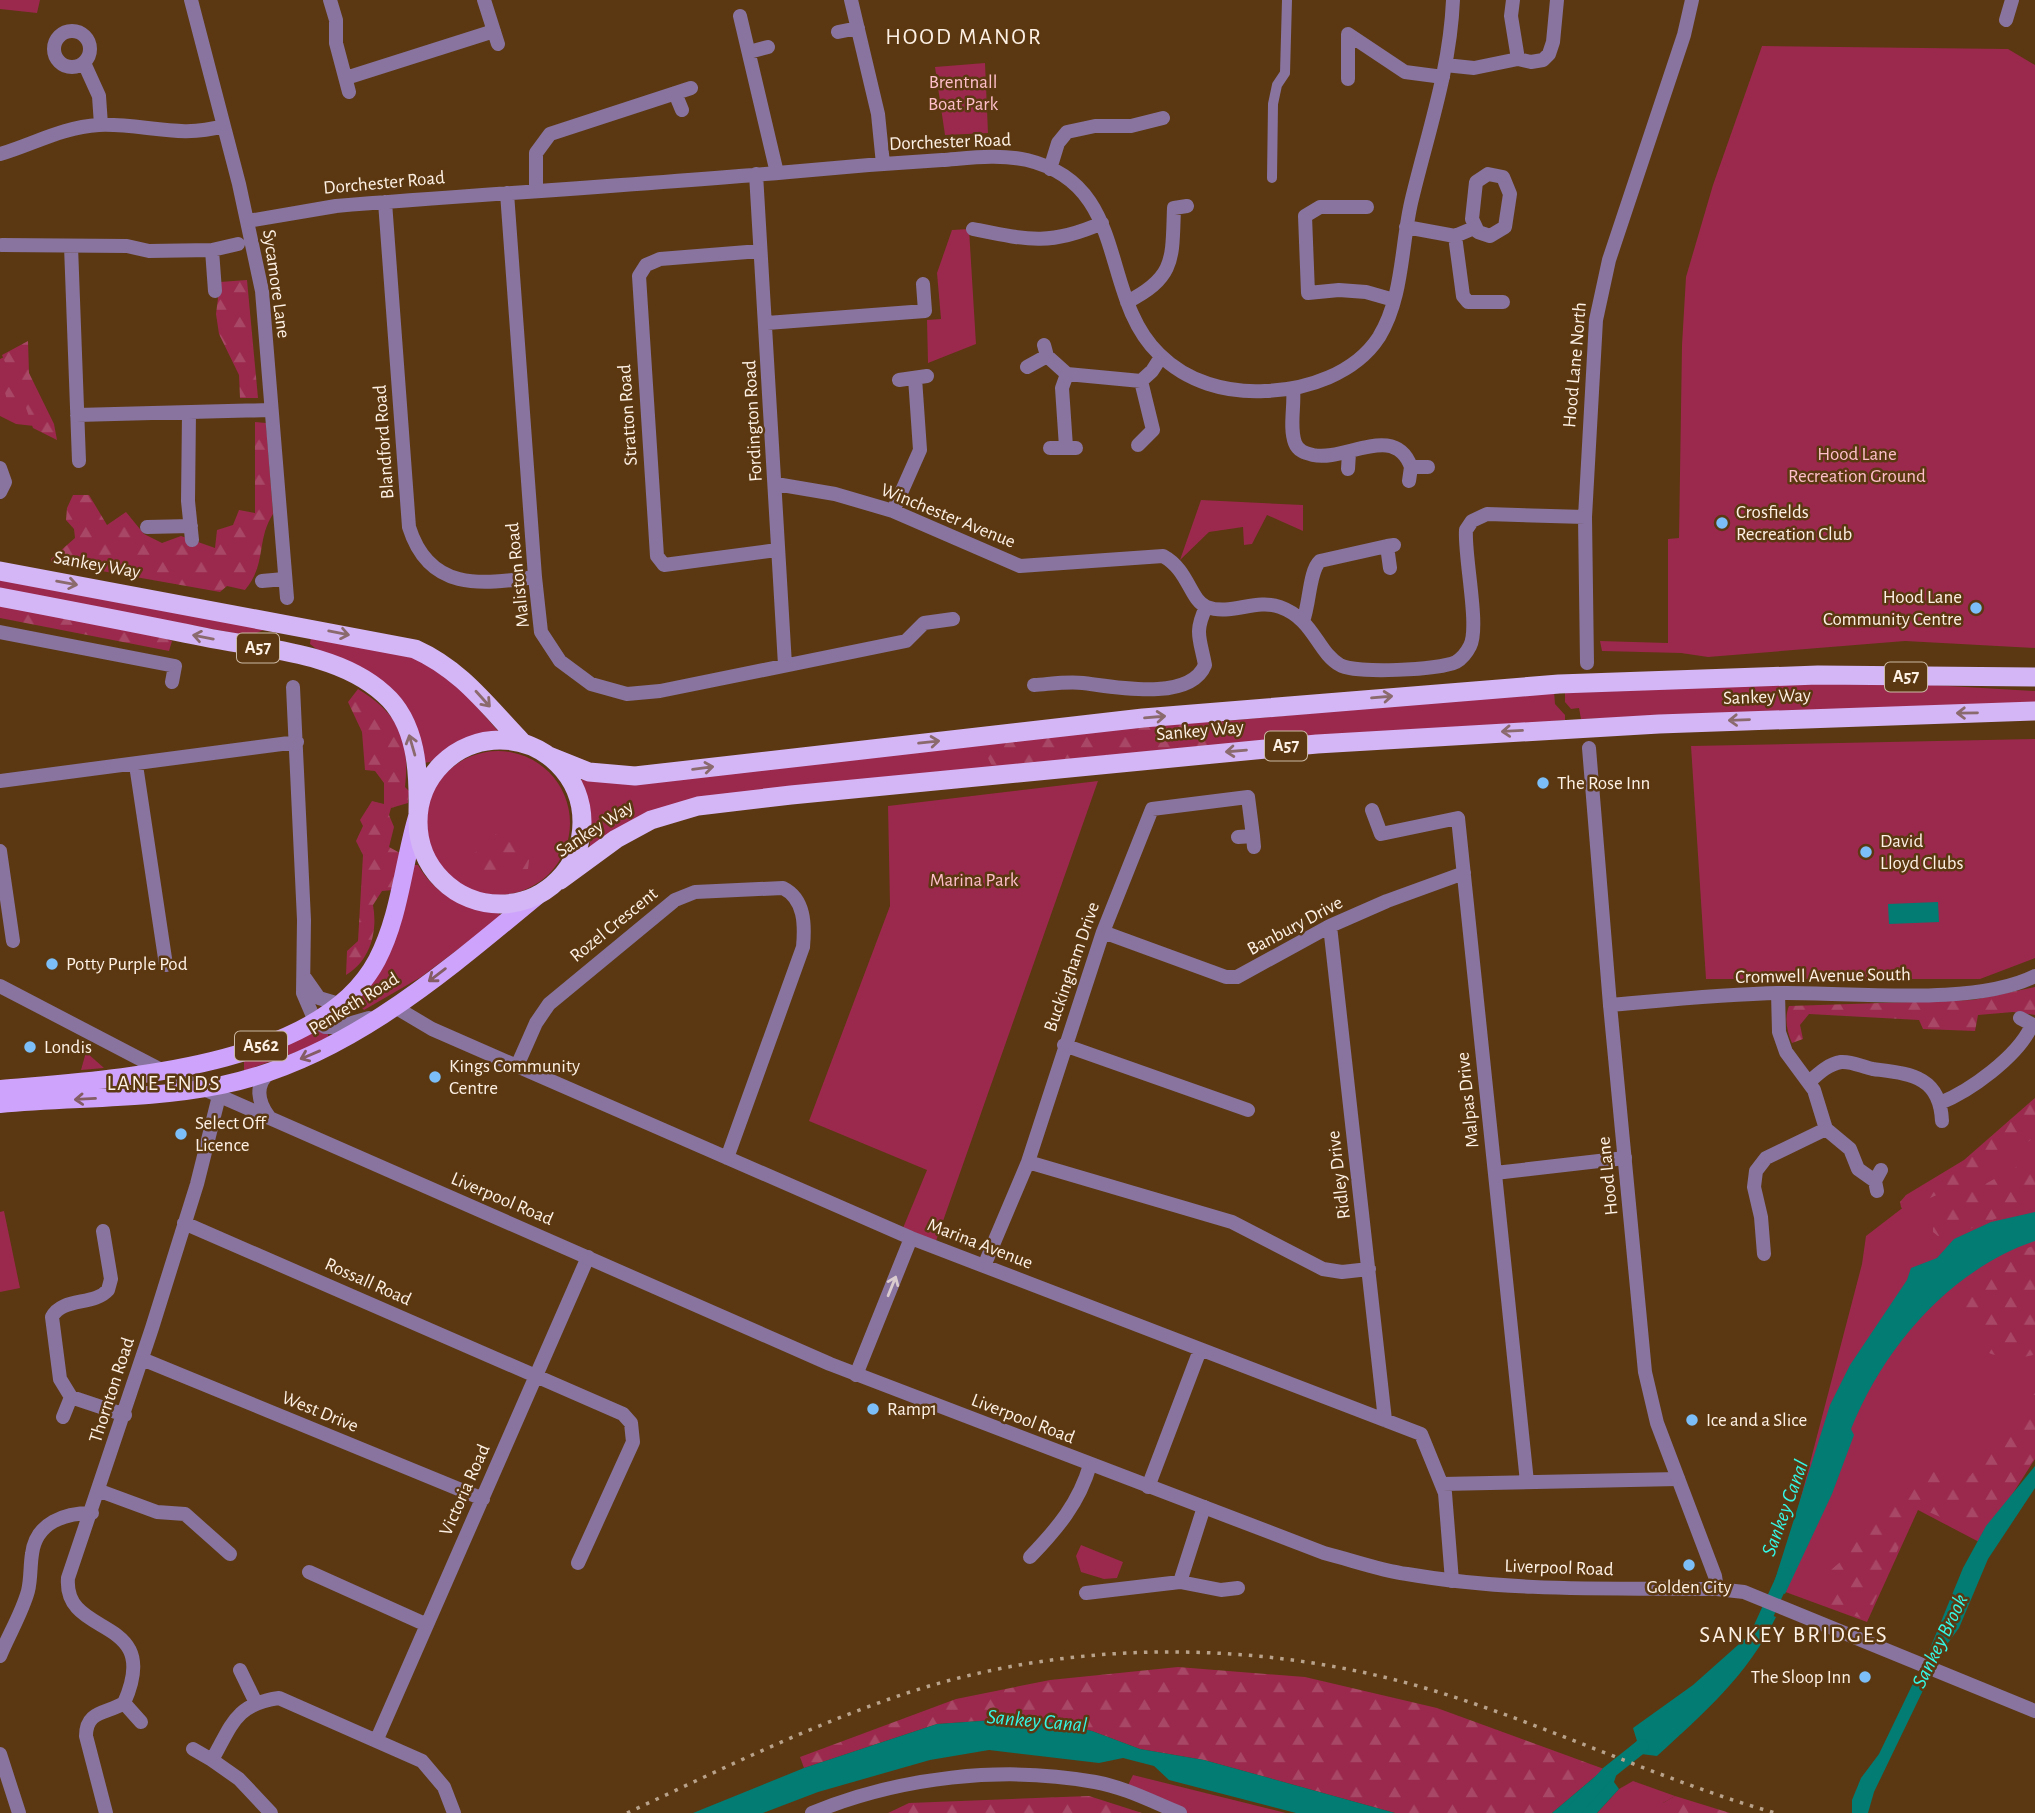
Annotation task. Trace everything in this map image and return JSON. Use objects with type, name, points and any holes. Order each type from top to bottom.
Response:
[{"type":"highway","name":"Sankey Way","points":[[0,571],[393,643],[439,660],[460,675],[523,743]]},
{"type":"highway","name":"A57","points":[[0,597],[292,654],[345,669],[386,695],[403,719],[414,746],[417,815],[419,841],[428,863],[443,883],[463,897],[487,904],[513,904],[537,896],[560,880],[579,846],[583,821],[578,796],[566,774],[549,756],[523,743],[497,740],[472,745],[450,756],[433,774],[422,795],[417,815]]},
{"type":"highway","points":[[289,624],[292,654]]},
{"type":"highway","name":"Sankey Way","points":[[549,756],[571,768],[622,777],[1143,718],[1503,688],[1818,675],[2035,677]]},
{"type":"highway","name":"Sankey Way","points":[[560,880],[634,828],[662,816],[698,806],[804,793],[1223,752],[1436,736],[1659,724],[2035,711]]},
{"type":"main road","name":"Penketh Road","points":[[6,1096],[164,1072],[270,1043],[316,1021],[362,984],[387,940],[417,815]]},
{"type":"main road","name":"Penketh Road","points":[[6,1096],[202,1088],[270,1072],[321,1050],[392,1008],[537,896]]},
{"type":"street","name":"Sycamore Lane","points":[[191,0],[248,221],[262,291],[287,598]]},
{"type":"street","points":[[330,0],[336,20],[336,43],[348,85],[496,37],[484,0]]},
{"type":"street","points":[[851,0],[878,114],[883,164]]},
{"type":"street","points":[[1272,178],[1273,104],[1277,85],[1286,73],[1287,0]]},
{"type":"street","name":"Dorchester Road","points":[[248,221],[306,210],[507,192],[883,164],[1001,158],[1024,160],[1050,169],[1080,191],[1102,223],[1127,302],[1141,332],[1161,357],[1182,372],[1221,388],[1248,391],[1293,388],[1339,372],[1365,352],[1377,340],[1394,300],[1406,227],[1444,71],[1453,0]]},
{"type":"street","points":[[1513,0],[1511,16],[1518,59]]},
{"type":"street","points":[[1348,79],[1348,34],[1405,72],[1474,68],[1518,59],[1531,62],[1543,60],[1549,54],[1557,15],[1557,0]]},
{"type":"street","name":"Hood Lane North","points":[[1587,663],[1585,517],[1592,352],[1601,292],[1625,208],[1684,35],[1692,0]]},
{"type":"street","points":[[2006,20],[2012,0]]},
{"type":"street","points":[[740,16],[777,173]]},
{"type":"street","points":[[838,32],[858,28]]},
{"type":"street","points":[[749,52],[768,47]]},
{"type":"street","points":[[84,63],[99,96],[102,125]]},
{"type":"street","points":[[536,191],[536,153],[550,134],[691,88]]},
{"type":"street","points":[[675,93],[682,110]]},
{"type":"street","points":[[1050,169],[1058,144],[1067,132],[1095,125],[1131,125],[1163,118]]},
{"type":"street","points":[[0,154],[55,132],[102,125],[191,133],[223,126]]},
{"type":"street","name":"Fordington Road","points":[[756,174],[767,323],[785,665]]},
{"type":"street","name":"Maliston Road","points":[[507,192],[541,632],[560,661],[591,684],[626,694],[660,691],[906,641],[924,623],[953,620]]},
{"type":"street","name":"Blandford Road","points":[[385,202],[409,527],[414,541],[420,554],[435,567],[464,581],[483,583],[535,577]]},
{"type":"street","points":[[1127,302],[1150,290],[1167,270],[1174,208],[1187,206]]},
{"type":"street","points":[[1367,207],[1320,207],[1312,209],[1305,216],[1308,293],[1339,290],[1366,292],[1394,300]]},
{"type":"street","points":[[973,229],[1023,239],[1053,240],[1102,223]]},
{"type":"street","points":[[1406,227],[1455,236],[1474,228]]},
{"type":"street","points":[[1455,236],[1463,296],[1468,302],[1503,302]]},
{"type":"street","points":[[2,246],[127,246],[149,251],[212,250],[238,244]]},
{"type":"street","points":[[71,246],[79,461]]},
{"type":"street","points":[[212,250],[215,291]]},
{"type":"street","name":"Stratton Road","points":[[760,251],[660,259],[646,265],[639,276],[657,556],[664,565],[777,550]]},
{"type":"street","points":[[767,323],[925,311],[923,284]]},
{"type":"street","points":[[1027,368],[1045,350],[1067,374],[1141,381],[1161,357]]},
{"type":"street","points":[[1050,448],[1071,447],[1062,388],[1067,374]]},
{"type":"street","points":[[893,511],[920,450],[921,377],[899,380]]},
{"type":"street","points":[[1138,445],[1153,430],[1141,381]]},
{"type":"street","points":[[1293,388],[1296,446],[1304,453],[1323,457],[1349,453],[1374,443],[1387,444],[1405,457],[1410,474],[1428,467]]},
{"type":"street","points":[[77,415],[270,410]]},
{"type":"street","points":[[147,527],[192,533],[190,413]]},
{"type":"street","points":[[1348,469],[1349,453]]},
{"type":"street","points":[[0,468],[5,482],[0,492]]},
{"type":"street","name":"Winchester Avenue","points":[[776,484],[835,494],[893,511],[1020,566],[1163,556],[1182,570],[1195,598],[1206,607]]},
{"type":"street","points":[[1034,685],[1081,683],[1136,690],[1191,682],[1200,676],[1205,665],[1197,639],[1198,624],[1206,607],[1227,609],[1259,604],[1278,606],[1303,621],[1337,664],[1349,670],[1362,672],[1456,662],[1470,646],[1473,637],[1465,538],[1466,530],[1472,521],[1487,514],[1585,517]]},
{"type":"street","points":[[1303,621],[1310,603],[1313,570],[1320,561],[1391,546],[1390,568]]},
{"type":"street","points":[[262,581],[284,579]]},
{"type":"street","points":[[0,632],[175,666],[172,682]]},
{"type":"street","name":"A57","points":[[1994,678],[2035,682]]},
{"type":"street","points":[[293,687],[304,999],[316,1021],[325,1027],[338,1027],[392,1008]]},
{"type":"street","points":[[0,781],[297,742]]},
{"type":"street","name":"Hood Lane","points":[[1589,748],[1645,1371],[1657,1423],[1717,1589]]},
{"type":"street","points":[[136,765],[166,965]]},
{"type":"street","name":"Buckingham Drive","points":[[984,1266],[1028,1162],[1103,932],[1152,809],[1248,797],[1254,841],[1238,837]]},
{"type":"street","name":"Malpas Drive","points":[[1373,810],[1381,834],[1458,818],[1527,1482]]},
{"type":"street","points":[[0,851],[15,933]]},
{"type":"street","name":"Banbury Drive","points":[[1103,932],[1226,977],[1237,977],[1330,926],[1387,901],[1464,873]]},
{"type":"street","name":"Rozel Crescent","points":[[517,1066],[536,1024],[549,1004],[675,900],[695,892],[783,888],[798,901],[803,915],[803,947],[727,1157]]},
{"type":"street","name":"Ridley Drive","points":[[1330,926],[1385,1420]]},
{"type":"street","name":"Cromwell Avenue South","points":[[1610,1005],[1778,993],[1958,993],[2005,987],[2035,976]]},
{"type":"street","points":[[305,977],[319,998],[340,1004]]},
{"type":"street","name":"Liverpool Road","points":[[0,986],[164,1072],[856,1375],[1324,1553],[1405,1574],[1452,1581],[1577,1589],[1717,1589],[1744,1592],[2035,1711]]},
{"type":"street","points":[[1778,993],[1781,1042],[1818,1097],[1826,1129],[1850,1149],[1858,1169],[1878,1181]]},
{"type":"street","name":"Marina Avenue","points":[[392,1008],[432,1029],[911,1237],[1421,1434],[1443,1484],[1452,1581]]},
{"type":"street","points":[[1940,1103],[1964,1094],[2018,1047],[2029,1024]]},
{"type":"street","points":[[1064,1045],[1248,1110]]},
{"type":"street","points":[[1809,1082],[1833,1064],[1849,1062],[1912,1074],[1929,1086],[1940,1103],[1942,1121]]},
{"type":"street","points":[[269,1117],[263,1109],[259,1092],[261,1081],[270,1072]]},
{"type":"street","name":"Thornton Road","points":[[124,1703],[133,1664],[127,1644],[117,1632],[80,1613],[68,1593],[71,1570],[125,1415],[184,1223],[219,1096]]},
{"type":"street","points":[[1764,1254],[1761,1217],[1754,1187],[1756,1171],[1766,1158],[1826,1129]]},
{"type":"street","points":[[1496,1173],[1625,1157]]},
{"type":"street","points":[[1028,1162],[1232,1222],[1323,1269],[1342,1272],[1369,1269]]},
{"type":"street","name":"Rossall Road","points":[[184,1223],[623,1414],[633,1429],[633,1442],[578,1563]]},
{"type":"street","points":[[102,1229],[111,1279],[108,1290],[98,1298],[61,1307],[52,1317],[60,1379],[71,1398],[125,1415]]},
{"type":"street","points":[[856,1375],[911,1237]]},
{"type":"street","name":"Victoria Road","points":[[377,1739],[588,1257]]},
{"type":"street","points":[[1148,1486],[1200,1350]]},
{"type":"street","name":"West Drive","points":[[142,1359],[482,1500]]},
{"type":"street","points":[[63,1417],[71,1398]]},
{"type":"street","points":[[1030,1557],[1068,1516],[1080,1495],[1090,1465]]},
{"type":"street","points":[[1443,1484],[1678,1479]]},
{"type":"street","points":[[100,1491],[157,1512],[186,1514],[230,1554]]},
{"type":"street","points":[[1180,1582],[1205,1507]]},
{"type":"street","points":[[0,1656],[29,1588],[31,1554],[38,1535],[46,1526],[66,1515],[92,1513]]},
{"type":"street","points":[[309,1572],[427,1625]]},
{"type":"street","points":[[1086,1593],[1180,1582],[1221,1590],[1238,1588]]},
{"type":"street","points":[[240,1671],[256,1701]]},
{"type":"street","points":[[212,1760],[239,1713],[256,1701],[279,1698],[377,1739],[422,1762],[444,1787],[454,1813]]},
{"type":"street","points":[[106,1813],[89,1749],[87,1726],[93,1715],[124,1703],[141,1722]]},
{"type":"street","points":[[193,1749],[239,1779],[271,1813]]},
{"type":"street","points":[[0,1754],[19,1813]]},
{"type":"street","points":[[812,1813],[908,1785],[993,1773],[1096,1782],[1180,1813]]},
{"type":"green space","points":[[0,0],[40,0],[37,13],[0,9]]},
{"type":"green space","name":"Hood Lane Recreation Ground","points":[[1762,46],[2008,49],[2035,65],[2035,648],[1905,641],[1708,657],[1681,653],[1602,651],[1600,641],[1668,643],[1668,539],[1679,538],[1682,345],[1686,277],[1713,185]]},
{"type":"green space","name":"Brentnall Boat Park","points":[[985,63],[988,133],[945,135],[935,67]]},
{"type":"green space","points":[[969,229],[976,344],[928,363],[927,320],[941,319],[937,273],[952,230]]},
{"type":"green space","points":[[247,280],[258,398],[240,398],[239,375],[219,334],[216,314],[220,282]]},
{"type":"green space","points":[[28,341],[29,373],[54,424],[57,440],[33,428],[25,405],[7,400],[3,385],[8,369],[2,355]]},
{"type":"green space","points":[[12,353],[34,426],[16,424],[0,416],[0,359]]},
{"type":"green space","points":[[255,422],[266,423],[273,514],[265,533],[256,571],[245,590],[227,586],[220,592],[51,562],[51,559],[75,538],[74,529],[66,520],[67,508],[73,495],[89,495],[107,525],[126,512],[144,534],[162,543],[181,536],[215,548],[217,530],[233,525],[239,510],[255,513]]},
{"type":"green space","points":[[1201,500],[1303,505],[1303,531],[1267,515],[1252,544],[1244,545],[1243,527],[1209,532],[1180,560]]},
{"type":"green space","points":[[0,578],[266,629],[249,636],[0,589]]},
{"type":"green space","points":[[0,601],[143,628],[172,641],[169,651],[0,618]]},
{"type":"green space","points":[[311,636],[406,654],[449,675],[498,731],[458,741],[430,762],[423,763],[414,726],[310,644]]},
{"type":"green space","points":[[1748,683],[1931,685],[2035,691],[2035,704],[1581,719],[1579,708],[1571,709],[1565,702],[1565,691]]},
{"type":"green space","points":[[358,689],[384,709],[399,730],[406,756],[405,787],[409,791],[408,803],[391,808],[389,815],[394,827],[389,847],[400,853],[393,890],[382,891],[373,905],[374,925],[370,945],[361,962],[346,975],[347,951],[358,941],[363,855],[356,841],[363,826],[360,820],[372,801],[384,804],[384,783],[375,771],[365,770],[362,732],[348,702]]},
{"type":"green space","points":[[1554,691],[1555,704],[1565,715],[1565,720],[723,795],[590,847],[589,804],[580,780]]},
{"type":"green space","points":[[1222,716],[1223,739],[1219,745],[992,766],[986,754],[993,741]]},
{"type":"green space","name":"David Lloyd Clubs","points":[[2035,739],[2035,958],[1980,979],[1706,979],[1691,746]]},
{"type":"green space","points":[[498,751],[526,756],[549,772],[565,795],[570,823],[565,851],[549,874],[526,890],[498,895],[470,890],[447,874],[431,851],[426,823],[431,795],[447,772],[470,756]]},
{"type":"green space","name":"Marina Park","points":[[1098,781],[936,1241],[903,1228],[927,1170],[809,1121],[890,906],[888,806]]},
{"type":"green space","points":[[496,834],[520,841],[530,852],[528,869],[499,870],[486,881],[473,879],[468,867],[472,854],[487,846],[487,842]]},
{"type":"green space","points":[[414,865],[418,865],[433,885],[452,899],[498,912],[501,917],[421,977],[364,1010],[355,1000],[375,977]]},
{"type":"green space","points":[[2035,987],[2035,1015],[2013,1012],[1978,1015],[1975,1031],[1923,1029],[1919,1020],[1809,1014],[1800,1025],[1803,1039],[1792,1043],[1787,1025],[1789,1006],[1973,1000]]},
{"type":"green space","points":[[316,1030],[328,1033],[328,1037],[310,1047],[244,1071],[244,1060]]},
{"type":"green space","points":[[86,1052],[104,1068],[81,1070]]},
{"type":"green space","points":[[2035,1098],[2035,1137],[1975,1178],[1903,1210],[1900,1202],[1906,1195],[1964,1160]]},
{"type":"green space","points":[[2035,1106],[2035,1459],[1981,1543],[1918,1510],[1867,1622],[1777,1589],[1862,1264],[1866,1236]]},
{"type":"green space","points":[[2025,1162],[2035,1163],[2035,1203],[1957,1234],[1938,1236],[1933,1232],[1933,1213]]},
{"type":"green space","points":[[4,1211],[20,1288],[0,1292],[0,1212]]},
{"type":"green space","points":[[2035,1245],[2035,1295],[2026,1299],[2027,1310],[2035,1309],[2035,1354],[2023,1357],[1994,1355],[1980,1346],[1976,1333],[1980,1327],[1966,1318],[1959,1298],[1997,1260]]},
{"type":"green space","points":[[2035,1393],[2035,1458],[1978,1533],[1917,1507],[1866,1620],[1814,1601],[1821,1590],[1843,1592],[1848,1588],[1848,1578],[1825,1575],[1845,1558],[1869,1514],[1884,1510],[1892,1489],[1915,1484],[1925,1474],[1945,1469],[1970,1476]]},
{"type":"green space","points":[[1081,1545],[1123,1562],[1117,1578],[1104,1579],[1081,1572],[1076,1556]]},
{"type":"green space","points":[[1178,1667],[1305,1677],[1437,1708],[1604,1769],[1552,1813],[1395,1813],[1204,1760],[1140,1749],[1092,1731],[1054,1723],[1009,1719],[937,1724],[804,1768],[800,1757],[956,1699],[1050,1680]]},
{"type":"green space","points":[[1133,1775],[1286,1813],[1180,1813],[1125,1791]]},
{"type":"green space","points":[[1633,1781],[1675,1796],[1663,1803],[1663,1813],[1597,1813],[1619,1789]]},
{"type":"green space","points":[[1089,1796],[1142,1813],[888,1813],[909,1803]]},
{"type":"green space","points":[[1675,1796],[1730,1813],[1663,1813],[1663,1803]]},
{"type":"water","points":[[1938,902],[1939,922],[1889,924],[1888,904]]},
{"type":"water","points":[[2035,1212],[2035,1241],[2004,1254],[1975,1271],[1948,1292],[1901,1341],[1882,1369],[1851,1429],[1854,1435],[1832,1494],[1785,1594],[1772,1589],[1830,1405],[1850,1365],[1907,1280],[1911,1268],[1937,1258],[1954,1239],[1991,1222]]},
{"type":"water","name":"Sankey Brook","points":[[2035,1466],[2035,1488],[1988,1559],[1959,1628],[1942,1651],[1874,1792],[1868,1813],[1852,1813],[1852,1800],[1861,1778],[1879,1754],[1931,1646],[1963,1568],[1986,1526]]},
{"type":"water","points":[[1763,1612],[1776,1617],[1752,1657],[1723,1693],[1657,1756],[1641,1754],[1634,1760],[1622,1754],[1637,1741],[1633,1728],[1693,1685],[1747,1637]]},
{"type":"water","points":[[1009,1719],[1054,1723],[1092,1731],[1140,1749],[1204,1760],[1395,1813],[1296,1813],[1169,1780],[1154,1766],[1123,1758],[1099,1763],[989,1750],[930,1760],[818,1792],[763,1813],[693,1813],[804,1768],[937,1724]]},
{"type":"water","points":[[1604,1769],[1617,1773],[1614,1782],[1619,1789],[1597,1813],[1552,1813]]},
{"type":"pier","points":[[1931,1646],[1942,1651],[1927,1683],[1915,1678]]},
{"type":"waterway","name":"Sankey Canal","points":[[1760,1629],[1785,1574]]},
{"type":"waterway","name":"Sankey Canal","points":[[1572,1813],[1608,1773],[1642,1746]]},
{"type":"railway","points":[[627,1813],[802,1733],[910,1692],[976,1674],[1043,1661],[1112,1654],[1181,1652],[1250,1655],[1385,1677],[1492,1710],[1693,1786],[1775,1813]]},
{"type":"place","name":"Crosfields Recreation Club","points":[[1722,523]]},
{"type":"place","name":"Hood Lane Community Centre","points":[[1976,608]]},
{"type":"place","name":"The Rose Inn","points":[[1543,783]]},
{"type":"place","name":"David Lloyd Clubs","points":[[1866,852]]},
{"type":"place","name":"Potty Purple Pod","points":[[52,964]]},
{"type":"place","name":"Londis","points":[[30,1047]]},
{"type":"place","name":"Kings Community Centre","points":[[435,1077]]},
{"type":"place","name":"Select Off Licence","points":[[181,1134]]},
{"type":"place","name":"Ramp1","points":[[873,1409]]},
{"type":"place","name":"Ice and a Slice","points":[[1692,1420]]},
{"type":"place","name":"Golden City","points":[[1689,1565]]},
{"type":"place","name":"The Sloop Inn","points":[[1865,1677]]},
{"type":"district","name":"HOOD MANOR","points":[[964,37]]},
{"type":"district","name":"LANE ENDS","points":[[164,1083]]},
{"type":"district","name":"SANKEY BRIDGES","points":[[1794,1635]]}]
